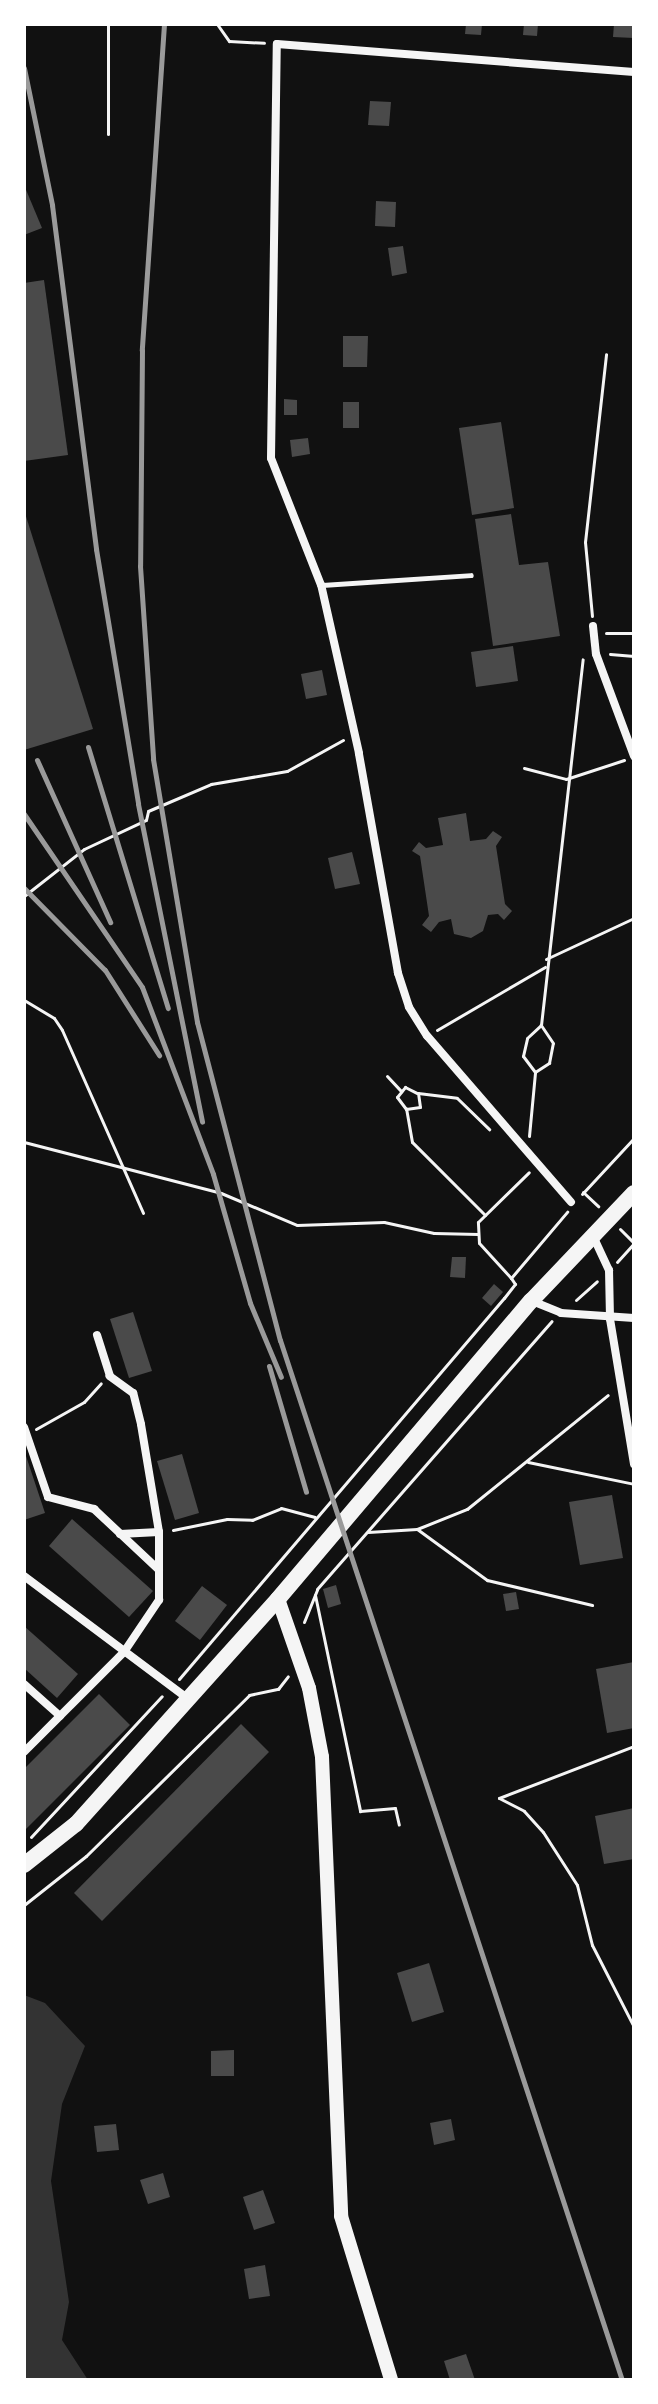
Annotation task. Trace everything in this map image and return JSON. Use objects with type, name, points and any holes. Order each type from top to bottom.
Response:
[{"type":"main road","points":[[24,1865],[76,1824],[278,1599],[531,1301],[634,1193]]},
{"type":"main road","points":[[278,1599],[309,1688],[322,1757],[341,2216],[391,2380]]},
{"type":"street","points":[[571,1202],[427,1036],[409,1007],[398,973],[354,733],[321,585],[271,458],[277,44],[634,72]]},
{"type":"street","points":[[594,630],[596,654],[634,757]]},
{"type":"street","points":[[592,1235],[609,1270],[610,1319],[634,1464]]},
{"type":"street","points":[[531,1301],[561,1313],[610,1319],[634,1318]]},
{"type":"street","points":[[24,1752],[124,1652],[159,1600],[159,1532],[133,1393],[110,1376],[97,1335]]},
{"type":"street","points":[[25,1431],[48,1497],[94,1509],[159,1571]]},
{"type":"street","points":[[120,1534],[159,1532]]},
{"type":"street","points":[[24,1576],[187,1698]]},
{"type":"street","points":[[24,1684],[60,1716]]},
{"type":"lane","points":[[321,585],[471,575]]},
{"type":"path","points":[[108,24],[108,134]]},
{"type":"path","points":[[217,24],[229,41],[277,44]]},
{"type":"path","points":[[606,354],[585,542],[594,630],[634,633]]},
{"type":"path","points":[[535,1072],[549,1063],[553,1043],[541,1025],[545,967],[580,660],[596,654],[634,656]]},
{"type":"path","points":[[24,896],[84,849],[146,820],[148,811],[211,784],[287,771],[354,733]]},
{"type":"path","points":[[524,768],[566,779],[634,757]]},
{"type":"path","points":[[546,959],[634,918]]},
{"type":"path","points":[[427,1036],[545,967]]},
{"type":"path","points":[[24,1000],[54,1018],[62,1030],[130,1173],[143,1213]]},
{"type":"path","points":[[527,1150],[535,1072],[523,1056],[527,1038],[541,1025]]},
{"type":"path","points":[[387,1076],[401,1092]]},
{"type":"path","points":[[485,1215],[412,1142],[406,1109],[397,1097],[405,1087],[418,1093],[457,1098],[496,1136]]},
{"type":"path","points":[[406,1109],[420,1107],[418,1093]]},
{"type":"path","points":[[511,1278],[634,1138]]},
{"type":"path","points":[[24,1142],[130,1173],[221,1193],[297,1225],[384,1222],[434,1233],[478,1234]]},
{"type":"path","points":[[24,1845],[203,1655],[315,1517],[515,1284],[479,1243],[478,1222],[538,1163]]},
{"type":"path","points":[[24,1905],[86,1856],[249,1695],[278,1689],[287,1681],[295,1647],[315,1595],[538,1331],[609,1270],[634,1243]]},
{"type":"path","points":[[25,1431],[84,1402],[110,1376]]},
{"type":"path","points":[[368,1532],[417,1529],[467,1509],[621,1385]]},
{"type":"path","points":[[528,1462],[634,1484]]},
{"type":"path","points":[[159,1532],[227,1519],[252,1520],[281,1508],[315,1517]]},
{"type":"path","points":[[417,1529],[487,1580],[592,1605]]},
{"type":"path","points":[[315,1595],[360,1811],[395,1808],[399,1825]]},
{"type":"path","points":[[634,1746],[499,1798],[534,1821],[577,1885],[592,1945],[634,2027]]},
{"type":"shaded area","points":[[24,1995],[45,2003],[85,2046],[62,2104],[51,2181],[69,2302],[62,2340],[88,2380],[24,2380]]},
{"type":"building","points":[[466,24],[482,24],[481,35],[465,34]]},
{"type":"building","points":[[524,24],[538,24],[537,36],[523,35]]},
{"type":"building","points":[[614,24],[634,24],[634,38],[613,37]]},
{"type":"building","points":[[370,101],[391,102],[389,126],[368,125]]},
{"type":"building","points":[[24,185],[42,228],[24,235]]},
{"type":"building","points":[[376,201],[396,202],[395,227],[375,226]]},
{"type":"building","points":[[403,246],[407,273],[392,276],[388,248]]},
{"type":"building","points":[[44,280],[68,455],[24,461],[24,283]]},
{"type":"building","points":[[343,336],[368,336],[367,367],[343,367]]},
{"type":"building","points":[[284,399],[297,400],[297,415],[284,415]]},
{"type":"building","points":[[343,402],[359,402],[359,428],[343,428]]},
{"type":"building","points":[[501,422],[514,508],[472,515],[459,428]]},
{"type":"building","points":[[308,438],[310,454],[292,457],[290,440]]},
{"type":"building","points":[[24,510],[93,729],[24,750]]},
{"type":"building","points":[[511,514],[519,565],[548,562],[560,636],[493,646],[475,519]]},
{"type":"building","points":[[513,646],[518,681],[476,687],[471,652]]},
{"type":"building","points":[[322,670],[327,695],[306,699],[301,674]]},
{"type":"building","points":[[466,813],[470,841],[486,839],[493,831],[502,837],[496,846],[505,904],[512,911],[504,920],[498,914],[488,915],[483,931],[471,938],[454,934],[451,919],[439,922],[431,932],[422,925],[429,916],[420,856],[412,851],[419,842],[426,848],[443,845],[438,818]]},
{"type":"building","points":[[352,852],[360,884],[335,889],[328,858]]},
{"type":"building","points":[[452,1257],[466,1257],[465,1278],[450,1277]]},
{"type":"building","points":[[494,1284],[503,1292],[491,1306],[482,1298]]},
{"type":"building","points":[[133,1312],[152,1371],[129,1378],[110,1319]]},
{"type":"building","points":[[24,1450],[45,1513],[24,1520]]},
{"type":"building","points":[[182,1454],[199,1513],[175,1520],[157,1461]]},
{"type":"building","points":[[612,1495],[623,1558],[580,1565],[569,1502]]},
{"type":"building","points":[[72,1519],[153,1591],[129,1617],[49,1546]]},
{"type":"building","points":[[336,1585],[341,1604],[328,1608],[323,1589]]},
{"type":"building","points":[[202,1586],[227,1605],[200,1640],[175,1621]]},
{"type":"building","points":[[516,1592],[519,1609],[506,1611],[503,1594]]},
{"type":"building","points":[[24,1626],[78,1674],[57,1698],[24,1668]]},
{"type":"building","points":[[634,1662],[634,1728],[607,1733],[596,1669]]},
{"type":"building","points":[[99,1694],[130,1725],[24,1831],[24,1769]]},
{"type":"building","points":[[241,1724],[269,1752],[102,1921],[74,1893]]},
{"type":"building","points":[[634,1808],[634,1859],[604,1864],[595,1816]]},
{"type":"building","points":[[429,1963],[444,2012],[412,2022],[397,1973]]},
{"type":"building","points":[[234,2050],[234,2076],[211,2076],[211,2051]]},
{"type":"building","points":[[451,2119],[455,2140],[434,2145],[430,2123]]},
{"type":"building","points":[[116,2124],[119,2150],[97,2152],[94,2126]]},
{"type":"building","points":[[163,2173],[170,2197],[148,2204],[140,2180]]},
{"type":"building","points":[[263,2190],[275,2223],[254,2230],[243,2197]]},
{"type":"building","points":[[265,2265],[270,2296],[249,2299],[244,2269]]},
{"type":"building","points":[[466,2354],[475,2380],[450,2380],[444,2361]]},
{"type":"railway","points":[[164,24],[142,350],[140,566],[153,759],[197,1022],[280,1340],[622,2380]]},
{"type":"railway","points":[[24,68],[52,205],[96,549],[138,804],[202,1122]]},
{"type":"railway","points":[[88,747],[168,1008]]},
{"type":"railway","points":[[37,760],[110,922]]},
{"type":"railway","points":[[24,814],[142,987],[213,1174],[250,1303],[281,1377]]},
{"type":"railway","points":[[24,888],[105,970],[159,1055]]},
{"type":"railway","points":[[269,1366],[306,1492]]}]
